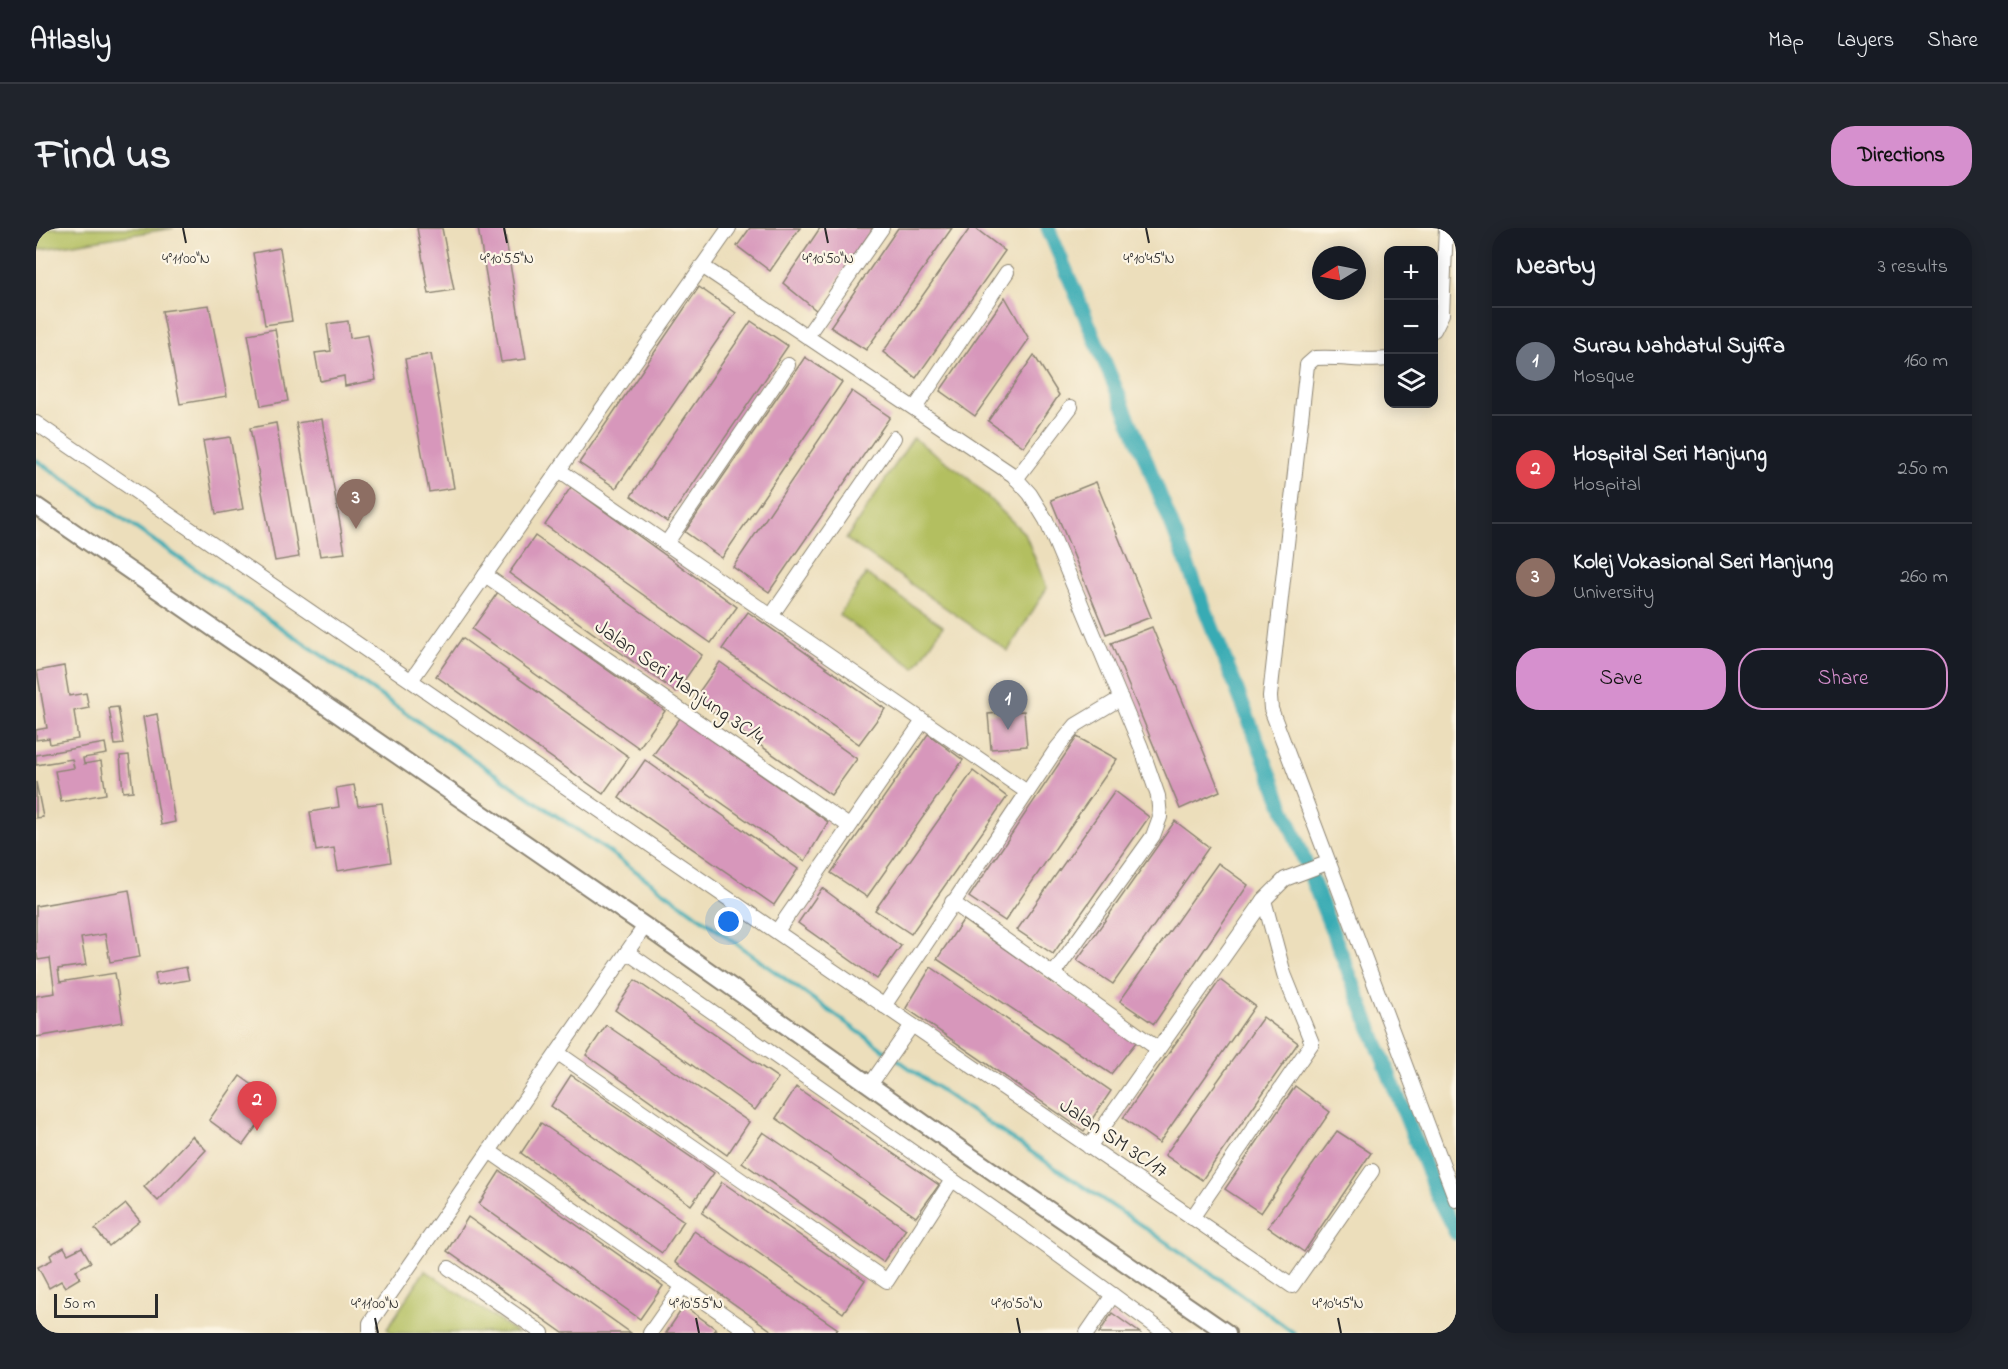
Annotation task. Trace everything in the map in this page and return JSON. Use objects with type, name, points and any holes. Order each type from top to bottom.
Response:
[{"type":"street","points":[[412,679],[729,228]]},
{"type":"street","points":[[807,336],[882,228]]},
{"type":"street","points":[[1438,322],[1442,314],[1446,228]]},
{"type":"street","points":[[702,266],[915,408],[1016,479],[1030,494],[1046,520],[1142,747],[1158,796],[1160,817],[1153,836],[1054,973]]},
{"type":"street","points":[[915,408],[1007,272]]},
{"type":"street","points":[[1384,360],[1375,361],[1331,356],[1314,358],[1307,365],[1270,696],[1271,709],[1322,864],[1456,1200]]},
{"type":"street","points":[[666,544],[788,365]]},
{"type":"street","points":[[1016,479],[1071,407]]},
{"type":"street","name":"Jalan SM 3C/17","points":[[36,423],[412,679],[1292,1286],[1371,1171]]},
{"type":"street","points":[[771,616],[894,438]]},
{"type":"street","points":[[559,470],[1027,792]]},
{"type":"street","points":[[36,506],[645,926],[1227,1333]]},
{"type":"street","name":"Jalan Seri Manjung 3C/4","points":[[485,575],[849,826]]},
{"type":"street","points":[[884,1006],[1057,748],[1076,725],[1121,698]]},
{"type":"street","points":[[777,931],[923,721]]},
{"type":"street","points":[[1089,1147],[1264,900],[1285,879],[1322,864]]},
{"type":"street","points":[[1192,1218],[1312,1043],[1284,974],[1264,900]]},
{"type":"street","points":[[952,902],[1158,1048]]},
{"type":"street","points":[[370,1333],[370,1323],[645,926]]},
{"type":"street","points":[[627,952],[1165,1333]]},
{"type":"street","points":[[870,1085],[912,1025]]},
{"type":"street","points":[[558,1053],[887,1281],[952,1180]]},
{"type":"street","points":[[489,1151],[750,1333]]},
{"type":"street","points":[[449,1268],[542,1333]]},
{"type":"street","points":[[650,1333],[682,1286]]},
{"type":"street","points":[[1087,1333],[1113,1295]]},
{"type":"green space","points":[[36,228],[174,228],[36,250]]},
{"type":"green space","points":[[913,438],[965,475],[1025,534],[1047,588],[1008,651],[846,539]]},
{"type":"green space","points":[[866,574],[943,626],[915,668],[839,615]]},
{"type":"green space","points":[[425,1270],[517,1333],[393,1333],[387,1329]]},
{"type":"building","points":[[417,228],[442,228],[454,290],[429,294]]},
{"type":"building","points":[[478,228],[504,228],[526,359],[501,362]]},
{"type":"building","points":[[750,228],[800,228],[770,271],[737,246]]},
{"type":"building","points":[[820,228],[873,228],[817,311],[783,283]]},
{"type":"building","points":[[898,228],[952,228],[866,350],[830,327]]},
{"type":"building","points":[[970,228],[975,228],[1005,251],[916,378],[883,352]]},
{"type":"building","points":[[280,248],[292,321],[265,325],[253,253]]},
{"type":"building","points":[[699,287],[736,313],[616,488],[579,463]]},
{"type":"building","points":[[1005,297],[1029,339],[975,416],[940,391]]},
{"type":"building","points":[[209,305],[227,396],[180,404],[162,311]]},
{"type":"building","points":[[348,321],[350,338],[368,335],[376,380],[345,386],[344,376],[320,381],[315,353],[331,351],[327,324]]},
{"type":"building","points":[[751,321],[788,346],[667,522],[631,496]]},
{"type":"building","points":[[275,329],[288,401],[261,406],[248,334]]},
{"type":"building","points":[[431,354],[454,488],[429,492],[405,359]]},
{"type":"building","points":[[1034,355],[1059,395],[1024,447],[988,421]]},
{"type":"building","points":[[805,357],[842,382],[722,558],[685,532]]},
{"type":"building","points":[[852,391],[890,417],[769,592],[733,567]]},
{"type":"building","points":[[322,419],[345,553],[320,556],[296,423]]},
{"type":"building","points":[[276,423],[299,557],[275,561],[250,428]]},
{"type":"building","points":[[230,437],[243,509],[216,514],[203,441]]},
{"type":"building","points":[[1096,482],[1151,617],[1106,634],[1051,500]]},
{"type":"building","points":[[571,487],[737,607],[711,643],[545,525]]},
{"type":"building","points":[[535,536],[702,655],[676,692],[509,573]]},
{"type":"building","points":[[498,592],[665,711],[639,748],[472,629]]},
{"type":"building","points":[[748,612],[885,709],[859,744],[722,649]]},
{"type":"building","points":[[1152,627],[1220,791],[1180,809],[1111,643]]},
{"type":"building","points":[[462,638],[629,757],[603,794],[436,676]]},
{"type":"building","points":[[720,662],[857,759],[831,795],[694,699]]},
{"type":"building","points":[[64,666],[69,696],[86,693],[89,708],[74,711],[78,739],[50,744],[49,738],[36,740],[36,730],[47,728],[37,671]]},
{"type":"building","points":[[118,707],[124,744],[115,745],[109,708]]},
{"type":"building","points":[[1024,711],[1027,746],[991,749],[988,714]]},
{"type":"building","points":[[157,714],[175,822],[161,825],[143,717]]},
{"type":"building","points":[[680,718],[828,822],[805,861],[653,755]]},
{"type":"building","points":[[928,734],[963,760],[867,897],[831,873]]},
{"type":"building","points":[[1077,737],[1117,759],[1005,921],[969,897]]},
{"type":"building","points":[[105,743],[107,754],[83,758],[84,764],[101,761],[106,794],[61,802],[55,771],[74,768],[72,759],[36,765],[36,755]]},
{"type":"building","points":[[129,755],[133,791],[123,792],[120,756]]},
{"type":"building","points":[[645,760],[798,869],[774,905],[619,798]]},
{"type":"building","points":[[973,771],[1007,797],[911,934],[875,910]]},
{"type":"building","points":[[36,782],[43,817],[36,818]]},
{"type":"building","points":[[354,785],[358,806],[382,803],[391,862],[338,871],[334,848],[316,851],[310,812],[339,807],[336,788]]},
{"type":"building","points":[[1115,791],[1149,817],[1053,954],[1017,930]]},
{"type":"building","points":[[1175,821],[1209,847],[1113,984],[1077,960]]},
{"type":"building","points":[[1218,863],[1248,885],[1154,1024],[1120,1001]]},
{"type":"building","points":[[822,888],[901,946],[877,979],[798,923]]},
{"type":"building","points":[[129,890],[140,957],[110,962],[105,934],[81,938],[86,965],[58,969],[60,982],[115,973],[123,1022],[36,1037],[36,996],[55,993],[50,958],[38,960],[36,906]]},
{"type":"building","points":[[963,920],[1137,1041],[1111,1074],[937,959]]},
{"type":"building","points":[[186,967],[189,980],[157,985],[155,973]]},
{"type":"building","points":[[931,967],[1111,1091],[1084,1131],[906,1008]]},
{"type":"building","points":[[635,980],[778,1078],[755,1110],[615,1010]]},
{"type":"building","points":[[1220,980],[1255,1006],[1159,1143],[1123,1118]]},
{"type":"building","points":[[1263,1017],[1298,1043],[1202,1180],[1165,1155]]},
{"type":"building","points":[[606,1025],[749,1122],[727,1155],[586,1055]]},
{"type":"building","points":[[571,1075],[714,1173],[691,1205],[551,1106]]},
{"type":"building","points":[[240,1076],[275,1101],[243,1145],[209,1120]]},
{"type":"building","points":[[1295,1086],[1330,1112],[1261,1213],[1225,1189]]},
{"type":"building","points":[[796,1087],[939,1185],[916,1217],[776,1118]]},
{"type":"building","points":[[541,1123],[684,1221],[662,1253],[521,1153]]},
{"type":"building","points":[[1337,1131],[1371,1153],[1304,1252],[1268,1227]]},
{"type":"building","points":[[763,1132],[906,1229],[883,1262],[742,1162]]},
{"type":"building","points":[[192,1136],[206,1150],[158,1201],[144,1187]]},
{"type":"building","points":[[500,1171],[663,1286],[640,1319],[479,1204]]},
{"type":"building","points":[[722,1182],[865,1280],[843,1313],[702,1213]]},
{"type":"building","points":[[126,1204],[140,1221],[109,1246],[95,1229]]},
{"type":"building","points":[[468,1217],[631,1333],[563,1333],[447,1251]]},
{"type":"building","points":[[694,1231],[838,1329],[835,1333],[775,1333],[675,1262]]},
{"type":"building","points":[[64,1247],[68,1254],[82,1247],[91,1262],[76,1270],[80,1278],[65,1287],[61,1281],[49,1288],[38,1267],[52,1260],[50,1255]]},
{"type":"building","points":[[684,1306],[716,1329],[713,1333],[666,1333]]},
{"type":"building","points":[[1112,1313],[1140,1333],[1099,1333]]},
{"type":"waterway","points":[[1048,228],[1144,455],[1438,1198],[1456,1233]]},
{"type":"waterway","points":[[36,460],[605,849],[888,1053]]},
{"type":"waterway","points":[[894,1057],[1196,1262],[1294,1333]]},
{"type":"place","name":"Kolej Vokasional Seri Manjung","points":[[356,529]]},
{"type":"place","name":"Surau Nahdatul Syiffa","points":[[1008,730]]},
{"type":"place","name":"Hospital Seri Manjung","points":[[257,1131]]}]
